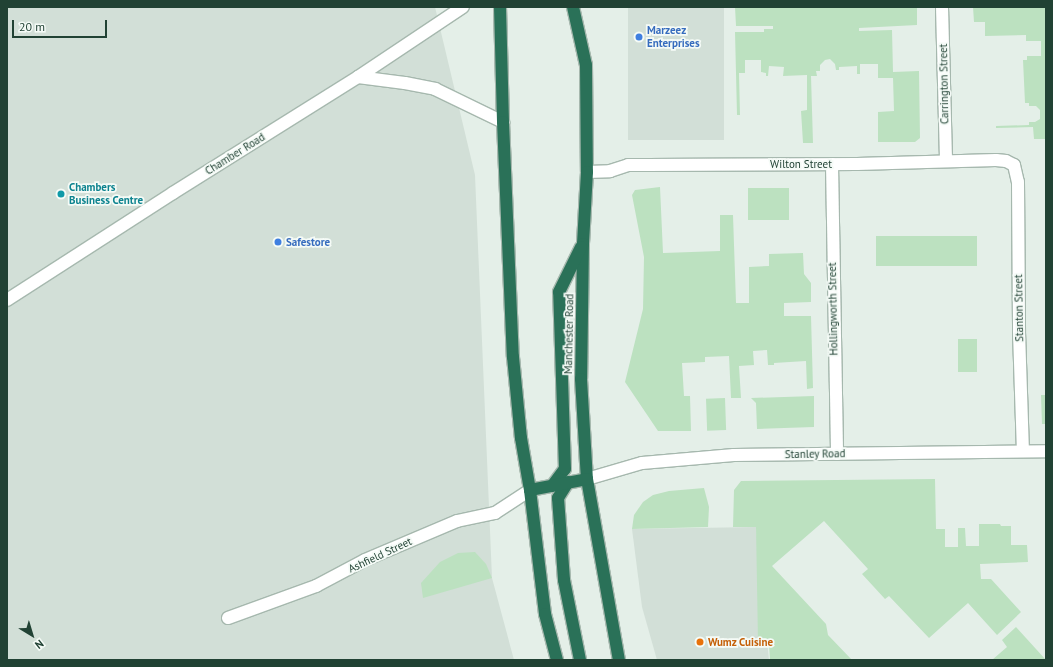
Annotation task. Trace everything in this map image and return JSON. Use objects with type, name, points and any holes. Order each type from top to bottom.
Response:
[{"type":"highway","points":[[500,7],[503,122],[513,357],[521,438],[530,490],[545,614],[558,660]]},
{"type":"highway","name":"Manchester Road","points":[[572,7],[586,65],[587,172],[583,244],[581,379],[587,479],[619,660]]},
{"type":"highway","points":[[552,486],[565,469],[559,292],[583,244]]},
{"type":"highway","points":[[530,490],[587,479]]},
{"type":"highway","points":[[568,482],[558,498],[564,580],[580,660]]},
{"type":"street","name":"Chamber Road","points":[[7,300],[173,193],[358,77],[464,7]]},
{"type":"street","name":"Carrington Street","points":[[942,7],[946,160]]},
{"type":"street","points":[[358,77],[405,83],[435,89],[503,122]]},
{"type":"street","name":"Wilton Street","points":[[587,172],[610,172],[628,165],[920,163],[946,160],[996,160],[1006,161],[1014,165]]},
{"type":"street","name":"Hollingworth Street","points":[[832,164],[836,454]]},
{"type":"street","name":"Stanton Street","points":[[1014,165],[1018,182],[1019,332],[1023,452]]},
{"type":"street","name":"Stanley Road","points":[[587,479],[642,463],[734,455],[1046,451]]},
{"type":"street","name":"Ashfield Street","points":[[228,618],[316,586],[365,560],[457,521],[495,513],[530,490]]},
{"type":"shaded area","points":[[7,7],[435,7],[475,175],[492,578],[514,660],[7,660]]},
{"type":"shaded area","points":[[628,7],[724,7],[724,140],[628,140]]},
{"type":"shaded area","points":[[756,527],[769,660],[657,660],[642,607],[632,529]]},
{"type":"green space","points":[[735,7],[917,7],[917,25],[859,28],[859,31],[892,30],[893,72],[919,71],[920,138],[915,142],[878,142],[878,112],[894,111],[893,78],[878,78],[878,64],[860,64],[860,74],[857,74],[857,66],[839,67],[839,70],[836,70],[835,64],[830,59],[825,60],[820,65],[820,71],[816,71],[817,76],[811,76],[813,143],[803,143],[801,111],[807,110],[807,75],[783,76],[784,67],[769,66],[768,76],[766,76],[766,73],[761,72],[761,60],[745,60],[745,73],[739,73],[740,115],[737,115],[735,32],[764,32],[764,29],[773,29],[773,26],[736,26]]},
{"type":"green space","points":[[973,7],[1046,7],[1046,139],[1034,139],[1033,127],[996,128],[996,126],[1029,125],[1029,122],[1035,122],[1040,119],[1040,110],[1036,106],[1029,106],[1029,103],[1025,103],[1023,60],[1027,60],[1027,56],[1041,56],[1041,41],[1026,41],[1026,35],[985,36],[985,22],[974,22]]},
{"type":"green space","points":[[660,187],[663,253],[720,251],[720,215],[733,215],[736,303],[749,303],[749,267],[769,266],[769,254],[803,253],[804,274],[811,283],[811,302],[784,303],[784,316],[811,316],[813,388],[807,389],[806,361],[774,363],[774,365],[768,365],[767,350],[753,351],[754,365],[739,366],[741,398],[731,398],[729,356],[705,357],[705,362],[682,363],[684,396],[690,396],[691,431],[658,431],[625,382],[643,309],[644,257],[632,195],[635,190]]},
{"type":"green space","points":[[748,188],[789,188],[789,220],[748,220]]},
{"type":"green space","points":[[876,236],[977,236],[977,266],[876,266]]},
{"type":"green space","points":[[958,339],[977,339],[977,372],[958,372]]},
{"type":"green space","points":[[1041,395],[1046,395],[1046,424],[1042,424]]},
{"type":"green space","points":[[814,396],[814,427],[757,429],[756,403],[751,398]]},
{"type":"green space","points":[[725,398],[726,430],[707,431],[706,399]]},
{"type":"green space","points":[[935,479],[936,529],[945,529],[945,547],[958,547],[958,528],[965,528],[966,546],[979,546],[979,524],[1000,524],[1001,526],[1011,526],[1011,545],[1027,545],[1028,562],[980,564],[981,579],[991,579],[1021,612],[997,635],[968,603],[929,638],[889,596],[885,599],[862,574],[868,569],[824,521],[772,566],[826,624],[828,635],[852,660],[770,660],[769,644],[758,642],[756,527],[733,527],[734,490],[741,481]]},
{"type":"green space","points":[[704,488],[709,507],[708,527],[632,529],[634,515],[643,502],[653,495],[669,491]]},
{"type":"green space","points":[[475,552],[486,564],[492,578],[423,598],[421,583],[440,562],[458,553]]},
{"type":"green space","points":[[1016,627],[1046,660],[992,660],[1007,647],[1002,640]]},
{"type":"place","name":"Marzeez Enterprises","points":[[639,37]]},
{"type":"place","name":"Chambers Business Centre","points":[[61,194]]},
{"type":"place","name":"Safestore","points":[[278,242]]},
{"type":"place","name":"Wumz Cuisine","points":[[700,642]]}]
